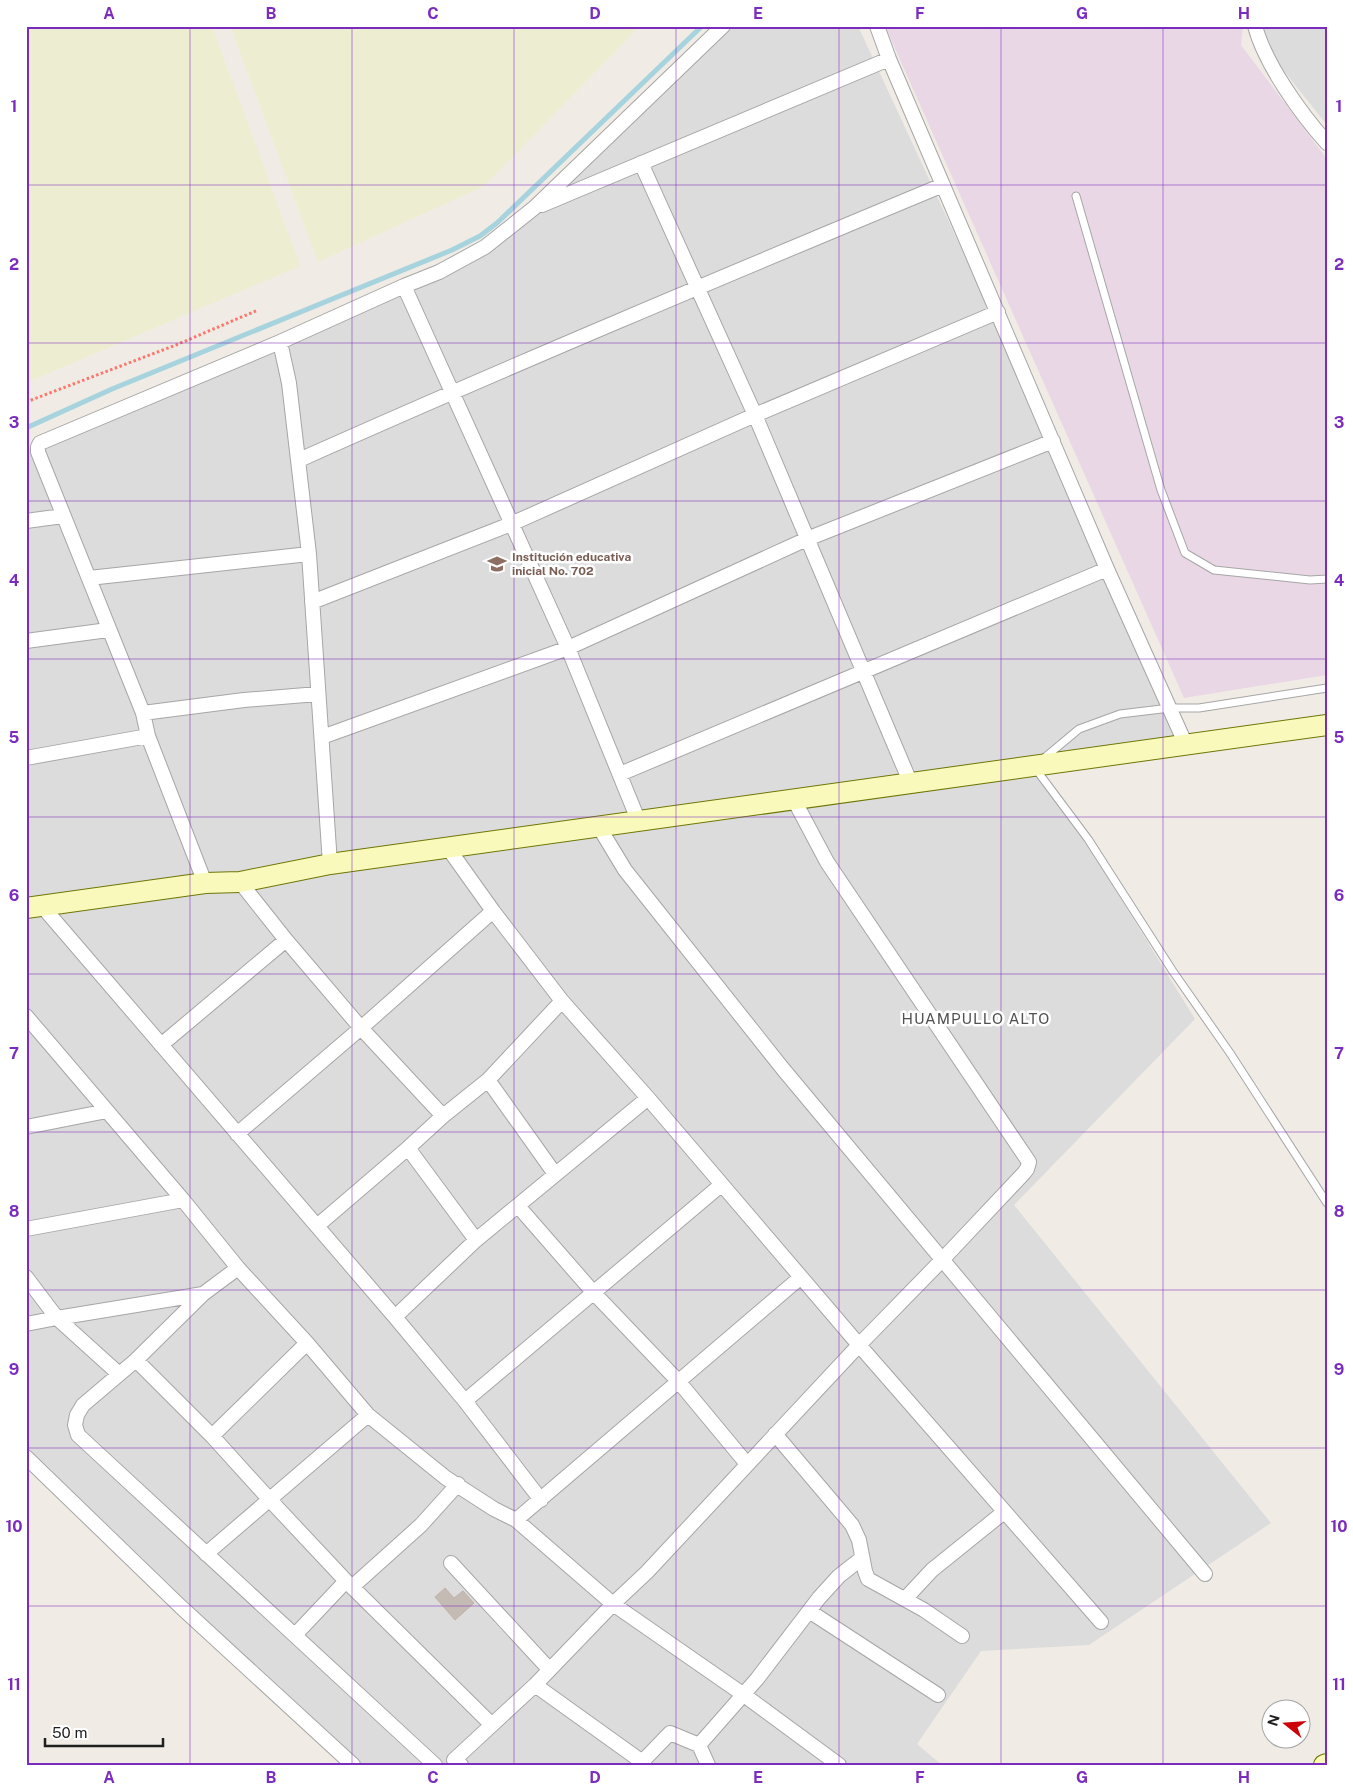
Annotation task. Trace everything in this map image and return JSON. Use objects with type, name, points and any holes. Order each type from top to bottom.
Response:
[{"type":"main road","points":[[34,907],[205,883],[240,882],[330,864],[1327,725]]},
{"type":"street","points":[[205,883],[148,736],[143,713],[63,516],[38,452],[38,446],[40,443],[280,342],[454,264],[485,247],[534,208],[723,26]]},
{"type":"street","points":[[877,26],[889,59],[1107,569],[1186,745]]},
{"type":"street","points":[[1255,26],[1258,38],[1274,71],[1315,131],[1327,144]]},
{"type":"street","points":[[534,208],[889,59]]},
{"type":"street","points":[[641,163],[755,415],[911,784]]},
{"type":"street","points":[[299,460],[451,392],[943,186]]},
{"type":"street","points":[[404,286],[568,648],[639,822]]},
{"type":"street","points":[[312,602],[511,524],[755,415],[998,312]]},
{"type":"street","points":[[280,342],[289,383],[309,554],[330,864]]},
{"type":"street","points":[[322,737],[568,648],[807,538],[1053,441]]},
{"type":"street","points":[[26,521],[63,516]]},
{"type":"street","points":[[89,578],[309,554]]},
{"type":"street","points":[[620,774],[1107,569]]},
{"type":"street","points":[[26,641],[108,630]]},
{"type":"street","points":[[143,713],[244,700],[318,694]]},
{"type":"street","points":[[26,758],[148,736]]},
{"type":"street","points":[[455,1763],[647,1572],[775,1434],[1027,1169],[1029,1162],[827,862],[793,798]]},
{"type":"street","points":[[599,827],[625,870],[783,1069],[1205,1574]]},
{"type":"street","points":[[448,848],[493,911],[562,1001],[1101,1622]]},
{"type":"street","points":[[240,882],[286,940],[361,1028],[443,1116]]},
{"type":"street","points":[[34,907],[161,1045],[317,1226],[465,1402],[541,1500]]},
{"type":"street","points":[[237,1134],[361,1028],[493,911]]},
{"type":"street","points":[[161,1045],[286,940]]},
{"type":"street","points":[[317,1226],[443,1116],[488,1080],[562,1001]]},
{"type":"street","points":[[26,1016],[31,1029],[107,1111],[184,1200],[238,1268],[307,1343],[368,1415],[446,1478],[494,1509],[516,1520],[613,1604],[744,1695],[839,1765]]},
{"type":"street","points":[[488,1080],[555,1174]]},
{"type":"street","points":[[395,1318],[476,1240],[648,1098]]},
{"type":"street","points":[[26,1127],[107,1111]]},
{"type":"street","points":[[408,1148],[476,1240]]},
{"type":"street","points":[[465,1402],[721,1184]]},
{"type":"street","points":[[26,1229],[184,1200]]},
{"type":"street","points":[[518,1206],[593,1292],[679,1382],[747,1464]]},
{"type":"street","points":[[238,1268],[204,1294],[136,1360],[88,1400],[80,1410],[75,1425],[78,1435],[435,1765]]},
{"type":"street","points":[[26,1277],[57,1318],[119,1374]]},
{"type":"street","points":[[516,1520],[801,1277]]},
{"type":"street","points":[[26,1324],[204,1294]]},
{"type":"street","points":[[212,1436],[307,1343]]},
{"type":"street","points":[[136,1360],[212,1436],[349,1584],[492,1725]]},
{"type":"street","points":[[206,1554],[368,1415]]},
{"type":"street","points":[[775,1434],[852,1526],[859,1540],[868,1579],[924,1610],[962,1636]]},
{"type":"street","points":[[26,1457],[181,1607],[353,1765]]},
{"type":"street","points":[[294,1635],[349,1584],[421,1525],[458,1484]]},
{"type":"street","points":[[905,1599],[932,1570],[1004,1512]]},
{"type":"street","points":[[699,1745],[744,1695],[809,1611],[839,1576],[862,1558]]},
{"type":"street","points":[[451,1563],[549,1669]]},
{"type":"street","points":[[809,1611],[938,1695]]},
{"type":"street","points":[[534,1685],[640,1763],[670,1733],[699,1745],[708,1765]]},
{"type":"lane","points":[[1076,196],[1161,490],[1185,553],[1214,570],[1310,580],[1327,579]]},
{"type":"lane","points":[[1327,688],[1199,708],[1170,708],[1120,714],[1079,728],[1034,766],[1088,839],[1172,970],[1230,1053],[1327,1203]]},
{"type":"path","points":[[26,402],[176,345],[258,310]]},
{"type":"shaded area","points":[[718,26],[858,26],[1187,735],[1036,761],[1195,1019],[1014,1205],[1271,1523],[1089,1645],[981,1651],[917,1744],[942,1765],[357,1765],[26,1446],[26,450],[464,266]]},
{"type":"shaded area","points":[[885,26],[1243,26],[1241,45],[1327,159],[1327,675],[1184,698]]},
{"type":"shaded area","points":[[1257,26],[1327,26],[1327,125],[1260,41]]},
{"type":"green space","points":[[26,26],[212,26],[300,266],[26,383]]},
{"type":"green space","points":[[230,26],[640,26],[484,186],[318,262]]},
{"type":"building","points":[[445,1588],[454,1598],[463,1591],[474,1603],[455,1620],[435,1597]]},
{"type":"waterway","points":[[26,428],[112,389],[452,250],[480,236],[497,223],[702,26]]},
{"type":"place","name":"Institución educativa inicial No. 702","points":[[497,564]]},
{"type":"district","name":"HUAMPULLO ALTO","points":[[976,1019]]}]
